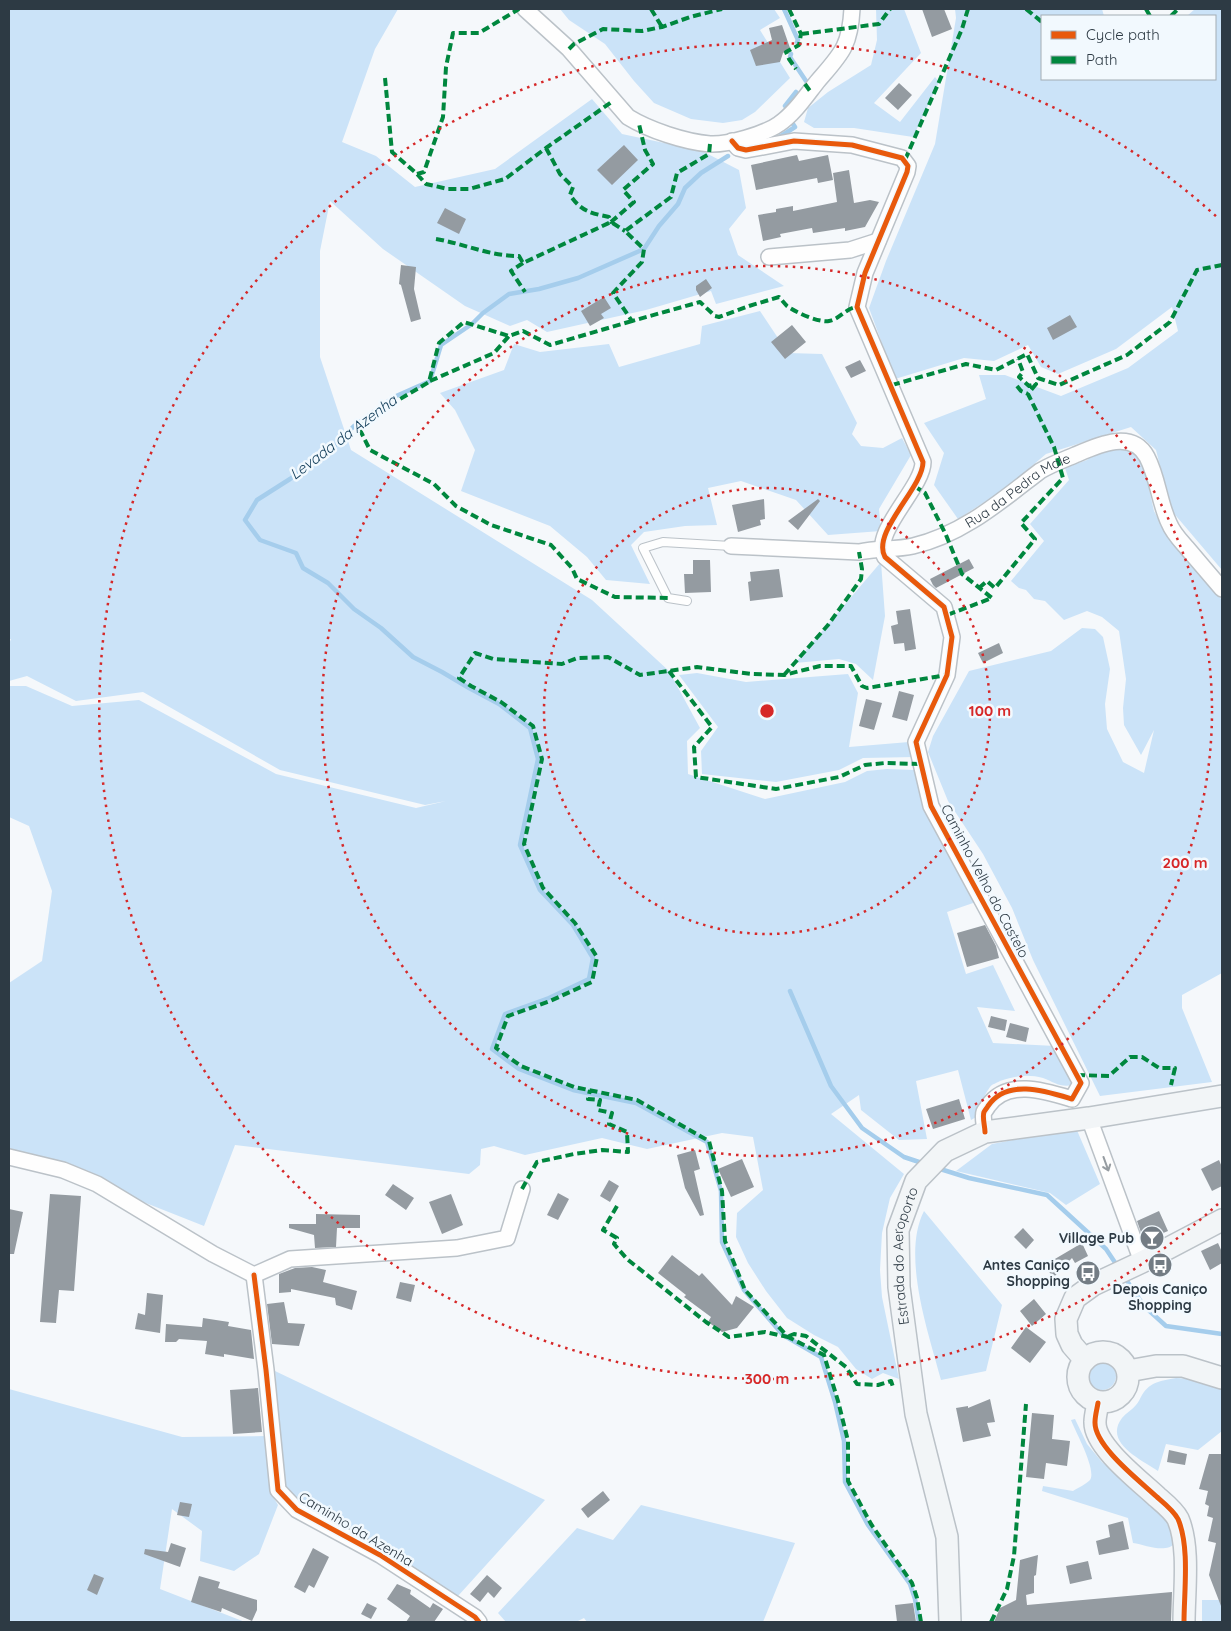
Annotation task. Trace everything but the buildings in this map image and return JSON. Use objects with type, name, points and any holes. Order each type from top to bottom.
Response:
[{"type":"main road","name":"Estrada do Aeroporto","points":[[950,1622],[947,1538],[916,1414],[899,1287],[898,1230],[916,1181],[945,1150],[985,1132],[1089,1118],[1222,1096]]},
{"type":"main road","points":[[1085,1360],[1072,1345],[1067,1334],[1066,1319],[1076,1298],[1093,1285],[1142,1262],[1222,1220]]},
{"type":"main road","points":[[1104,1352],[1115,1355],[1123,1362],[1128,1371],[1128,1381],[1125,1390],[1119,1397],[1110,1402],[1098,1403],[1092,1401],[1084,1395],[1079,1387],[1077,1377],[1079,1368],[1085,1360],[1094,1354],[1104,1352]]},
{"type":"main road","points":[[1128,1371],[1156,1366],[1183,1366],[1222,1378]]},
{"type":"main road","points":[[1098,1403],[1094,1424],[1101,1443],[1177,1517],[1185,1548],[1184,1622]]},
{"type":"street","points":[[525,9],[569,49],[628,116],[639,124],[673,136],[710,144],[732,141],[769,130],[786,118],[843,51],[851,27],[852,9]]},
{"type":"street","points":[[732,141],[738,148],[746,150],[794,141],[852,145],[902,158],[908,166],[908,172],[865,274],[858,302],[858,310],[892,385],[923,462],[922,473],[892,522],[882,549]]},
{"type":"street","points":[[769,257],[850,250],[878,241]]},
{"type":"street","name":"Rua da Pedra Mole","points":[[731,546],[859,552],[911,547],[946,535],[979,517],[1049,466],[1100,444],[1127,442],[1136,444],[1148,458],[1165,514],[1174,532],[1222,589]]},
{"type":"street","name":"Caminho Velho do Castelo","points":[[882,549],[885,557],[944,607],[952,638],[947,676],[916,742],[931,806],[1081,1083],[1072,1099],[1050,1092],[1023,1089],[1004,1091],[992,1099],[984,1112],[985,1132]]},
{"type":"street","points":[[1089,1118],[1142,1262]]},
{"type":"street","points":[[9,1157],[63,1170],[97,1184],[213,1254],[254,1274],[290,1259],[457,1248],[507,1238],[522,1189]]},
{"type":"street","name":"Caminho da Azenha","points":[[254,1274],[278,1490],[298,1510],[380,1555],[475,1617],[479,1622]]},
{"type":"lane","points":[[687,601],[668,598],[643,548],[662,542],[731,546]]},
{"type":"shaded area","points":[[9,9],[398,9],[375,49],[342,142],[376,156],[415,187],[495,169],[592,99],[622,134],[702,151],[739,170],[746,208],[729,229],[738,255],[784,286],[716,304],[711,291],[646,310],[547,332],[527,320],[510,326],[465,306],[383,249],[330,201],[320,251],[320,357],[351,450],[592,600],[669,671],[700,728],[687,741],[688,774],[765,799],[845,782],[867,771],[887,769],[915,770],[976,902],[947,912],[966,974],[993,965],[1015,1011],[977,1007],[993,1043],[1055,1046],[1075,1081],[1073,1085],[1064,1086],[1043,1078],[1027,1076],[1000,1081],[990,1087],[982,1101],[978,1116],[971,1120],[958,1070],[916,1081],[927,1139],[899,1140],[861,1110],[859,1095],[831,1114],[904,1174],[890,1198],[882,1233],[880,1270],[882,1297],[899,1379],[883,1373],[872,1379],[856,1369],[838,1347],[787,1318],[766,1291],[748,1263],[736,1237],[737,1213],[763,1190],[753,1137],[722,1133],[647,1149],[602,1138],[525,1155],[494,1146],[481,1149],[480,1165],[469,1174],[235,1145],[204,1226],[9,1149],[9,983],[42,961],[52,891],[29,826],[9,817],[9,686],[26,686],[72,706],[139,700],[276,774],[416,808],[446,801],[425,805],[280,770],[143,692],[76,701],[27,676],[9,681],[9,644],[11,639],[9,639]]},
{"type":"shaded area","points":[[560,9],[774,9],[780,18],[760,30],[790,78],[755,112],[742,120],[723,123],[691,119],[654,103],[605,44],[569,20]]},
{"type":"shaded area","points":[[876,9],[904,9],[921,53],[874,103],[900,122],[935,77],[939,82],[913,137],[854,128],[814,128],[804,122],[808,108],[828,92],[871,65],[877,40]]},
{"type":"shaded area","points":[[955,9],[1102,9],[1104,15],[1041,15],[1041,80],[1216,80],[1216,15],[1188,15],[1195,9],[1222,9],[1222,570],[1171,510],[1156,450],[1131,427],[1046,454],[1005,489],[958,519],[934,485],[944,453],[924,423],[986,399],[979,375],[1005,375],[1061,396],[1128,368],[1178,331],[1172,307],[1116,349],[1058,374],[1041,367],[1028,345],[994,361],[964,358],[895,379],[869,308],[886,261],[935,144],[956,18]]},
{"type":"shaded area","points":[[760,311],[788,353],[822,354],[857,423],[852,434],[861,446],[883,448],[902,438],[911,455],[879,509],[881,531],[828,535],[796,500],[741,481],[708,488],[717,525],[685,526],[644,532],[631,545],[650,584],[606,580],[587,557],[550,526],[461,491],[475,450],[455,410],[440,393],[504,370],[514,344],[540,352],[609,344],[619,367],[700,344],[702,326]]},
{"type":"shaded area","points":[[1126,446],[1135,452],[1143,462],[1154,511],[1166,534],[1222,600],[1222,973],[1182,995],[1182,1008],[1212,1082],[1100,1096],[1033,960],[1012,908],[983,854],[948,801],[928,752],[933,736],[969,671],[1051,651],[1082,628],[1095,629],[1103,637],[1110,669],[1105,704],[1107,729],[1123,762],[1144,773],[1154,730],[1141,755],[1124,725],[1123,708],[1126,679],[1119,631],[1102,617],[1087,611],[1064,620],[1045,601],[1034,599],[1026,590],[1019,588],[1011,581],[1044,541],[1030,524],[1069,480],[1065,468],[1087,460],[1099,450]]},
{"type":"shaded area","points":[[881,562],[885,616],[873,680],[856,664],[839,659],[795,663]]},
{"type":"shaded area","points":[[697,673],[746,682],[848,674],[858,693],[849,747],[909,742],[915,757],[863,758],[839,770],[776,782],[702,774],[701,751],[718,727],[679,675]]},
{"type":"shaded area","points":[[1076,1128],[1100,1184],[1066,1205],[1050,1193],[956,1171],[992,1144]]},
{"type":"shaded area","points":[[924,1211],[1002,1305],[986,1371],[941,1380],[924,1318],[916,1272],[915,1250],[918,1229]]},
{"type":"shaded area","points":[[1102,1362],[1112,1366],[1116,1376],[1112,1386],[1102,1390],[1092,1386],[1088,1376],[1092,1366]]},
{"type":"shaded area","points":[[275,1371],[545,1500],[458,1596],[284,1488]]},
{"type":"shaded area","points":[[1176,1378],[1194,1379],[1222,1386],[1222,1431],[1198,1450],[1166,1444],[1158,1471],[1127,1450],[1117,1435],[1117,1427],[1122,1418],[1137,1404],[1145,1390],[1157,1382]]},
{"type":"shaded area","points":[[9,1389],[182,1437],[267,1436],[271,1493],[278,1505],[259,1554],[234,1571],[200,1561],[202,1531],[172,1509],[160,1589],[245,1622],[9,1622]]},
{"type":"shaded area","points":[[1075,1419],[1087,1444],[1102,1462],[1172,1520],[1175,1543],[1166,1548],[1161,1548],[1133,1543],[1128,1518],[1042,1491],[1043,1486],[1073,1491],[1090,1480],[1091,1468],[1071,1420]]},
{"type":"shaded area","points":[[641,1505],[795,1543],[763,1622],[587,1622],[584,1618],[576,1622],[506,1622],[498,1613],[577,1528],[613,1540]]},
{"type":"shaded area","points":[[1202,1600],[1222,1600],[1222,1622],[1202,1622]]},
{"type":"waterway","name":"Levada da Azenha","points":[[784,9],[798,40],[797,42]]},
{"type":"waterway","name":"Levada da Azenha","points":[[791,54],[790,57],[806,81]]},
{"type":"waterway","name":"Levada da Azenha","points":[[785,106],[796,92]]},
{"type":"waterway","name":"Levada da Azenha","points":[[778,138],[795,127],[793,124]]},
{"type":"waterway","name":"Levada da Azenha","points":[[728,156],[701,173],[685,188],[678,204],[659,226],[644,249],[578,278],[539,289],[509,294],[483,313],[472,324],[441,345],[430,381],[394,397],[354,426],[339,442],[290,479],[257,500],[245,520],[260,540],[296,553],[303,568],[328,583],[354,609],[381,628],[413,657],[499,704],[530,728],[538,759],[520,845],[540,890],[573,925],[593,958],[589,979],[549,998],[505,1014],[492,1049],[519,1069],[573,1090],[636,1103],[707,1142],[721,1191],[722,1242],[744,1290],[783,1335],[821,1357],[835,1402],[844,1441],[845,1482],[868,1525],[910,1584],[919,1622]]},
{"type":"waterway","points":[[790,991],[831,1086],[862,1128],[904,1157],[925,1164]]},
{"type":"waterway","points":[[937,1168],[969,1178],[1047,1195],[1106,1249],[1118,1267]]},
{"type":"waterway","points":[[1125,1278],[1144,1306],[1166,1326],[1222,1334]]},
{"type":"marked path","points":[[417,174],[424,172],[443,117],[446,67],[453,33],[479,33],[519,9]]},
{"type":"marked path","points":[[651,9],[662,27]]},
{"type":"marked path","points":[[569,49],[574,44],[603,29],[642,31],[722,9]]},
{"type":"marked path","points":[[789,9],[801,34],[799,45],[786,52],[796,69]]},
{"type":"marked path","points":[[801,34],[879,24],[890,9]]},
{"type":"marked path","points":[[905,160],[962,29],[968,9]]},
{"type":"marked path","points":[[1026,9],[1041,21]]},
{"type":"marked path","points":[[1146,9],[1149,15]]},
{"type":"marked path","points":[[1172,15],[1178,9]]},
{"type":"marked path","points":[[385,78],[392,152],[426,184],[448,189],[469,189],[505,179],[613,101]]},
{"type":"marked path","points":[[805,84],[810,91]]},
{"type":"marked path","points":[[546,148],[560,174],[573,187],[570,195],[578,205],[596,214],[609,217],[611,222],[634,202],[623,190],[653,164],[645,150],[639,124]]},
{"type":"marked path","points":[[710,144],[709,154],[677,173],[671,197],[625,231],[644,249],[642,262],[613,293],[632,321],[700,302],[715,316],[719,317],[779,297],[787,306],[796,311],[813,319],[825,321],[833,320],[850,309],[857,307]]},
{"type":"marked path","points":[[436,239],[487,252],[519,256],[523,263],[611,222],[625,231]]},
{"type":"marked path","points":[[523,263],[511,271],[525,292]]},
{"type":"marked path","points":[[892,385],[966,364],[996,370],[1027,354],[1038,378],[1059,385],[1127,355],[1170,322],[1197,270],[1222,265]]},
{"type":"marked path","points":[[632,321],[550,345],[523,331],[509,336],[464,322],[439,343],[429,382],[378,412],[359,428],[370,450],[434,484],[456,506],[491,525],[551,545],[572,568],[577,579],[615,597],[668,598]]},
{"type":"marked path","points":[[430,381],[494,353],[509,336]]},
{"type":"marked path","points":[[979,588],[987,581],[995,588],[1035,539],[1021,523],[1063,478],[1054,447],[1028,394],[1036,384],[1029,386],[1019,377],[1023,372],[1018,359]]},
{"type":"marked path","points":[[1017,386],[1021,391],[1028,394]]},
{"type":"marked path","points":[[914,486],[925,493],[946,535],[962,574],[992,598],[947,615]]},
{"type":"marked path","points":[[784,675],[828,625],[861,579],[862,569],[859,552]]},
{"type":"marked path","points":[[921,1622],[912,1583],[871,1524],[848,1481],[848,1441],[824,1355],[788,1337],[745,1290],[725,1241],[722,1191],[709,1141],[637,1100],[574,1087],[521,1066],[496,1048],[508,1016],[550,1001],[592,982],[597,957],[575,923],[543,888],[524,844],[542,759],[533,726],[501,702],[459,678],[475,653],[493,659],[562,664],[577,658],[608,657],[640,675],[697,667],[752,674],[784,675],[820,666],[851,666],[862,686],[867,688],[947,675]]},
{"type":"marked path","points":[[669,671],[712,727],[694,747],[696,777],[776,789],[839,777],[865,765],[885,763],[921,764]]},
{"type":"marked path","points":[[1077,1075],[1109,1076],[1130,1057],[1142,1057],[1159,1068],[1175,1068],[1171,1085]]},
{"type":"marked path","points":[[522,1189],[537,1162],[602,1150],[628,1152],[627,1132],[609,1124],[612,1113],[598,1110],[600,1100],[588,1099],[590,1090]]},
{"type":"marked path","points":[[617,1206],[603,1230],[617,1238],[614,1244],[627,1259],[706,1322],[729,1337],[765,1332],[788,1337]]},
{"type":"marked path","points":[[789,1336],[794,1334],[806,1336],[846,1367],[857,1384],[878,1385],[891,1381],[893,1387]]},
{"type":"marked path","points":[[991,1622],[1007,1589],[1014,1556],[1026,1404]]},
{"type":"cycle path","points":[[732,141],[738,148],[746,150],[794,141],[852,145],[902,158],[908,166],[865,273],[857,307],[923,462],[921,473],[885,535],[883,547],[885,557],[944,607],[952,637],[947,675],[916,742],[931,806],[1081,1083],[1072,1099],[1039,1090],[1016,1089],[1005,1092],[996,1097],[984,1112],[985,1132]]},
{"type":"cycle path","points":[[254,1275],[278,1490],[297,1510],[380,1555],[475,1617],[479,1622]]},
{"type":"cycle path","points":[[1098,1403],[1095,1422],[1102,1442],[1130,1473],[1169,1507],[1178,1519],[1182,1530],[1185,1556],[1184,1622]]},
{"type":"place","name":"Village Pub","points":[[1152,1238]]},
{"type":"place","name":"Depois Caniço Shopping","points":[[1160,1265]]},
{"type":"place","name":"Antes Caniço Shopping","points":[[1088,1273]]}]
